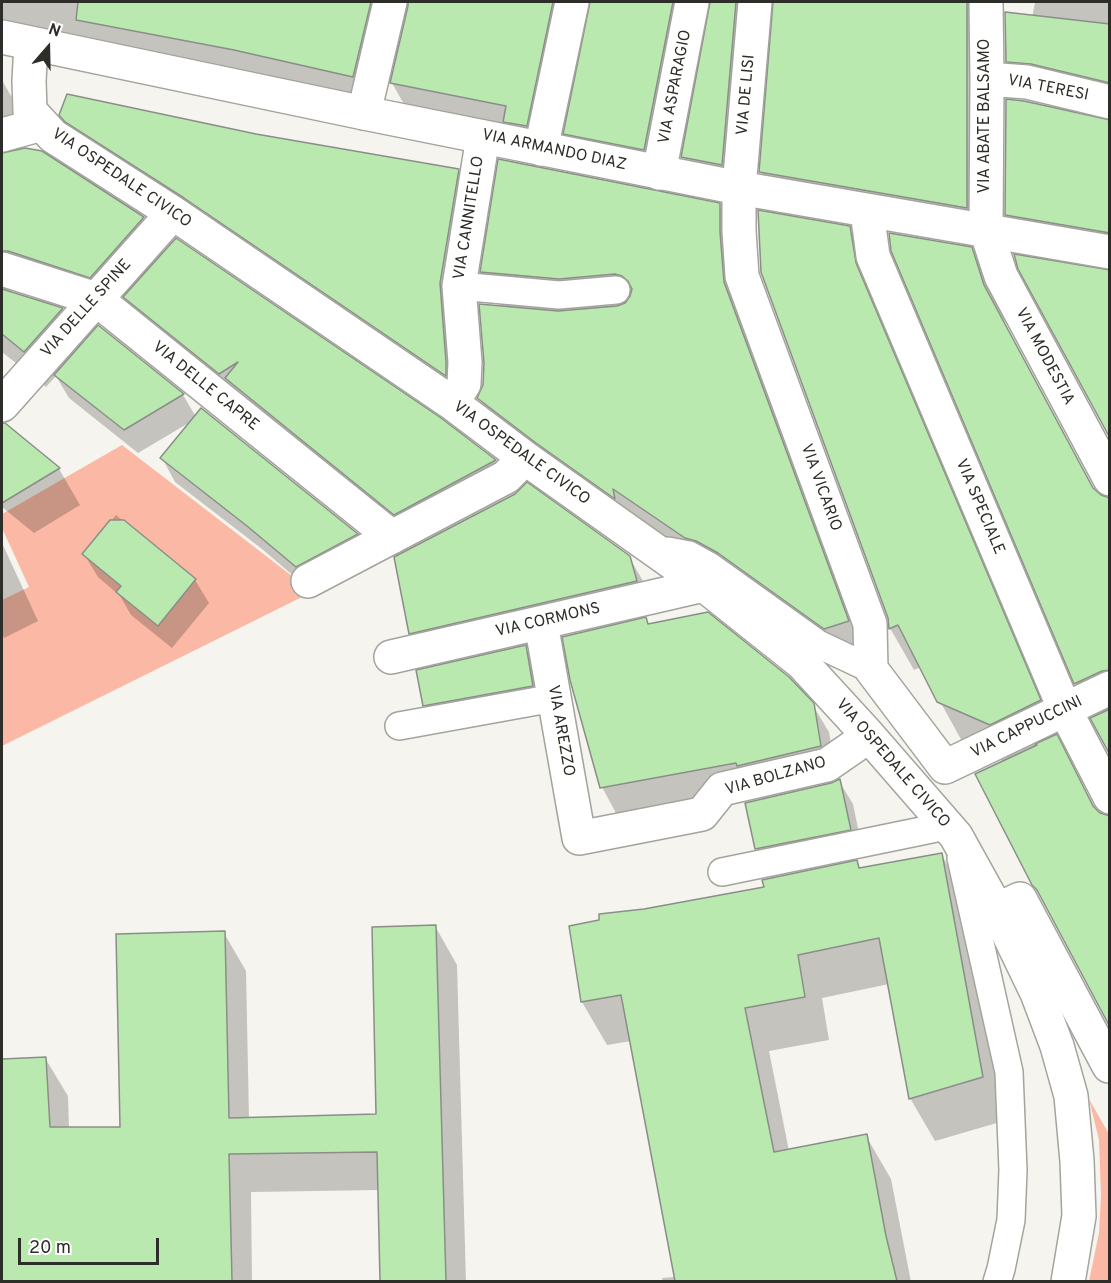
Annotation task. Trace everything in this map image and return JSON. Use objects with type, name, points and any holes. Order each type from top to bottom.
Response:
[{"type":"street","points":[[364,113],[390,2]]},
{"type":"street","points":[[541,149],[572,2]]},
{"type":"street","name":"VIA ASPARAGIO","points":[[659,173],[692,2]]},
{"type":"street","name":"VIA DE LISI","points":[[739,188],[755,2]]},
{"type":"street","name":"VIA ABATE BALSAMO","points":[[986,2],[986,230]]},
{"type":"street","name":"VIA ARMANDO DIAZ","points":[[16,41],[659,173],[1110,252]]},
{"type":"street","name":"VIA OSPEDALE CIVICO","points":[[16,41],[29,81],[30,111],[53,136],[173,213],[452,403],[525,458],[704,585],[802,663],[951,831],[998,910],[1037,993],[1057,1046],[1071,1096],[1079,1216],[1068,1281]]},
{"type":"street","name":"VIA TERESI","points":[[987,79],[1027,82],[1110,102]]},
{"type":"street","points":[[2,135],[42,124]]},
{"type":"street","name":"VIA CANNITELLO","points":[[452,403],[464,384],[465,362],[459,286],[483,137]]},
{"type":"street","name":"VIA VICARIO","points":[[739,188],[738,231],[742,276],[870,624],[871,669]]},
{"type":"street","name":"VIA SPECIALE","points":[[867,211],[873,256],[1065,710],[1110,797]]},
{"type":"street","name":"VIA DELLE SPINE","points":[[2,405],[173,213]]},
{"type":"street","name":"VIA MODESTIA","points":[[986,230],[1000,276],[1110,480]]},
{"type":"street","name":"VIA DELLE CAPRE","points":[[2,269],[96,299],[392,537]]},
{"type":"street","points":[[308,581],[506,477],[525,458]]},
{"type":"street","name":"VIA CORMONS","points":[[392,657],[704,585]]},
{"type":"street","name":"VIA AREZZO","points":[[541,623],[579,838]]},
{"type":"street","name":"VIA CAPPUCCINI","points":[[871,669],[945,767],[1110,688]]},
{"type":"street","name":"VIA BOLZANO","points":[[579,838],[702,814],[722,789],[827,765],[869,736]]},
{"type":"street","points":[[998,910],[1020,899],[1109,1066]]},
{"type":"lane","points":[[459,286],[559,295],[616,290]]},
{"type":"lane","points":[[662,556],[668,551],[689,555],[818,644],[871,669]]},
{"type":"lane","points":[[399,726],[554,698]]},
{"type":"lane","points":[[722,872],[951,831],[1010,1072],[1013,1170],[1011,1220],[997,1281]]},
{"type":"shaded area","points":[[122,445],[292,576],[304,596],[2,746],[2,600],[29,587],[2,528],[2,514]]},
{"type":"shaded area","points":[[1089,1099],[1109,1134],[1109,1281],[1089,1281],[1099,1233],[1101,1195],[1099,1140]]},
{"type":"building","points":[[78,2],[371,2],[353,77],[234,50],[76,20]]},
{"type":"building","points":[[408,2],[553,2],[527,126],[503,122],[506,106],[390,83]]},
{"type":"building","points":[[590,2],[673,2],[644,150],[563,134]]},
{"type":"building","points":[[710,2],[736,2],[722,165],[681,157]]},
{"type":"building","points":[[773,2],[967,2],[967,208],[759,172]]},
{"type":"building","points":[[1005,12],[1110,24],[1110,83],[1031,64],[1006,62]]},
{"type":"building","points":[[67,94],[256,134],[459,169],[440,283],[446,376],[184,198],[65,122],[59,115]]},
{"type":"building","points":[[1006,99],[1110,120],[1110,233],[1005,215]]},
{"type":"building","points":[[25,148],[42,151],[144,217],[90,278],[2,251],[2,153]]},
{"type":"building","points":[[498,159],[720,203],[724,282],[849,621],[824,629],[718,553],[696,541],[685,538],[613,489],[615,499],[477,398],[483,385],[484,363],[479,304],[558,311],[617,306],[625,303],[632,289],[628,281],[615,274],[559,279],[480,272]]},
{"type":"building","points":[[758,210],[850,226],[856,263],[1041,700],[990,725],[937,702],[898,625],[889,629],[888,618],[761,272]]},
{"type":"building","points":[[889,233],[972,247],[984,285],[1093,488],[1101,495],[1110,498],[1110,670],[1102,671],[1074,684],[891,251]]},
{"type":"building","points":[[176,238],[441,418],[496,460],[394,515],[225,378],[238,362],[219,374],[123,297]]},
{"type":"building","points":[[1014,254],[1110,270],[1110,438],[1018,269]]},
{"type":"building","points":[[2,289],[63,308],[24,352],[2,334]]},
{"type":"building","points":[[98,325],[184,394],[124,430],[54,375]]},
{"type":"building","points":[[201,408],[358,534],[296,567],[160,458]]},
{"type":"building","points":[[2,423],[5,423],[60,468],[2,503]]},
{"type":"building","points":[[527,482],[630,556],[637,581],[409,634],[394,557],[515,494]]},
{"type":"building","points":[[110,520],[124,520],[196,579],[158,626],[116,592],[121,586],[82,554]]},
{"type":"building","points":[[708,612],[789,677],[814,703],[821,746],[737,766],[736,763],[600,788],[570,680],[562,637],[646,617],[648,624]]},
{"type":"building","points":[[526,645],[533,686],[423,706],[416,670]]},
{"type":"building","points":[[1110,709],[1110,755],[1090,718]]},
{"type":"building","points":[[1057,734],[1093,806],[1100,813],[1110,816],[1110,1027],[1037,890],[1032,885],[975,774]]},
{"type":"building","points":[[840,779],[851,830],[755,849],[745,803]]},
{"type":"building","points":[[942,853],[983,1077],[909,1099],[879,938],[798,955],[805,997],[745,1008],[774,1152],[867,1134],[897,1281],[675,1281],[621,995],[581,1002],[569,926],[599,920],[599,914],[644,909],[764,887],[762,880],[857,860],[859,868]]},
{"type":"building","points":[[436,925],[446,1281],[380,1281],[377,1152],[229,1154],[232,1281],[2,1281],[2,1059],[46,1057],[50,1127],[120,1127],[116,934],[225,931],[229,1118],[376,1114],[372,927]]}]
